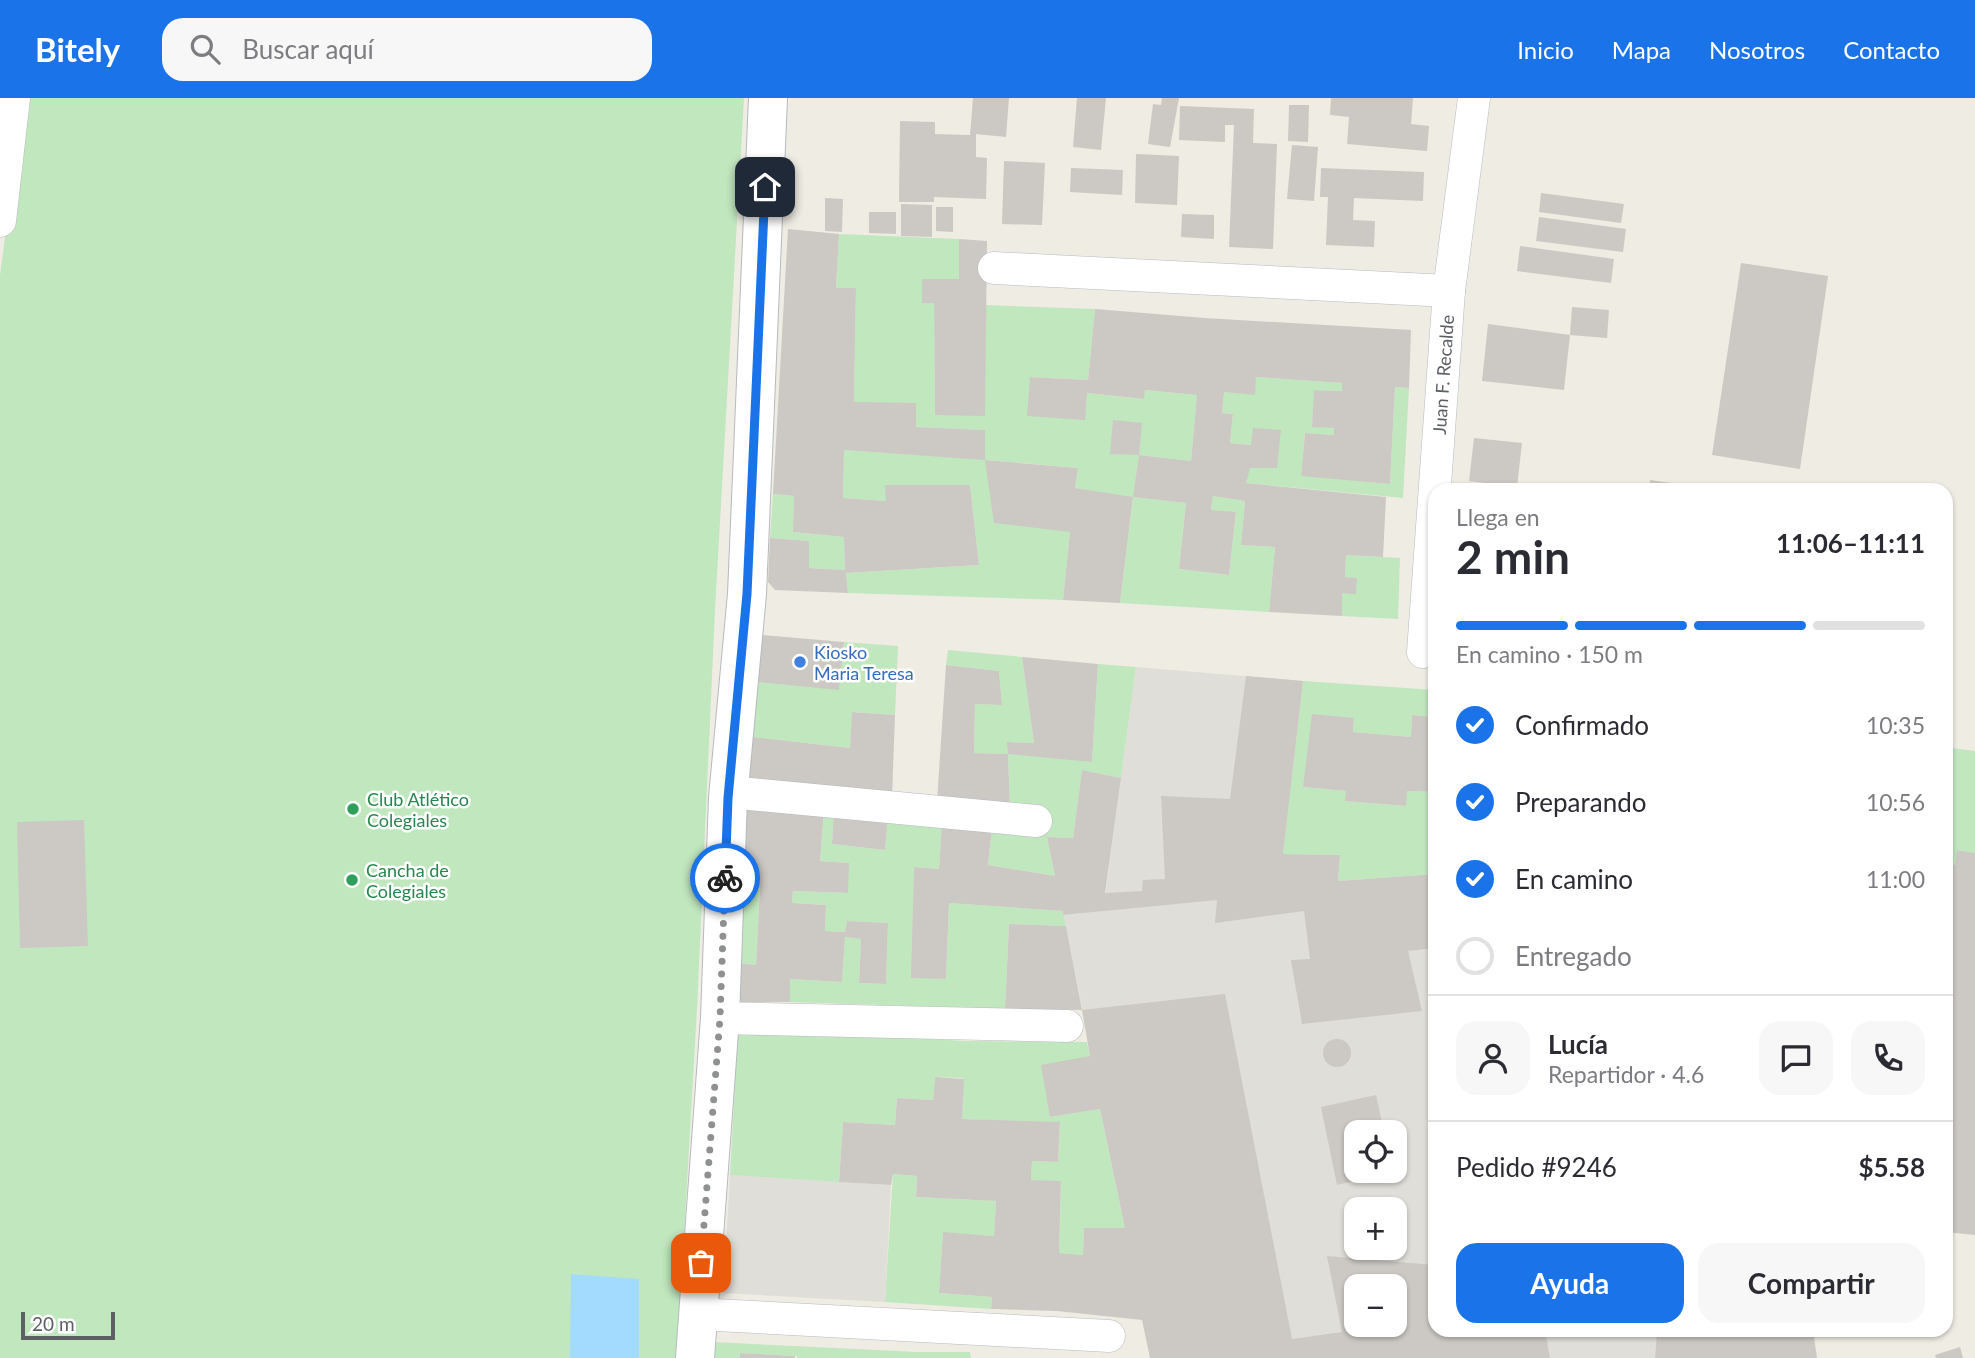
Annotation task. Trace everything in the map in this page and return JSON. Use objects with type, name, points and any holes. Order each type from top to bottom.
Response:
[{"type":"street","points":[[0,221],[14,98]]},
{"type":"street","points":[[695,1358],[720,1018],[729,792],[747,594],[768,98]]},
{"type":"street","name":"Juan F. Recalde","points":[[1435,483],[1449,291],[1474,98]]},
{"type":"street","points":[[994,268],[1449,291]]},
{"type":"street","name":"Juan F. Recalde","points":[[1423,652],[1428,583]]},
{"type":"street","points":[[729,792],[1036,821]]},
{"type":"street","points":[[720,1018],[1067,1026]]},
{"type":"street","points":[[697,1314],[1109,1336]]},
{"type":"shaded area","points":[[1136,667],[1303,681],[1280,887],[1428,875],[1428,1337],[1656,1337],[1655,1358],[1150,1358],[1064,915],[1103,911]]},
{"type":"shaded area","points":[[730,1175],[891,1185],[885,1302],[723,1293]]},
{"type":"green space","name":"Club Atlético Colegiales","points":[[24,98],[744,98],[677,1358],[0,1358],[0,275]]},
{"type":"green space","points":[[839,234],[959,239],[959,279],[922,279],[934,303],[935,415],[985,415],[985,305],[1095,309],[1088,380],[1031,377],[1028,416],[1087,393],[1143,399],[1145,390],[1197,395],[1191,461],[1139,455],[1134,497],[1186,503],[1179,569],[1229,575],[1236,513],[1211,510],[1213,496],[1245,501],[1241,545],[1275,547],[1269,612],[1120,603],[1133,498],[1075,488],[1078,468],[986,460],[1070,532],[1063,600],[848,593],[846,573],[979,565],[970,485],[886,485],[886,501],[843,498],[844,450],[985,459],[985,430],[916,427],[854,402],[856,288],[836,288]]},
{"type":"green space","points":[[1256,377],[1342,383],[1342,391],[1315,390],[1312,426],[1334,428],[1334,435],[1305,433],[1301,475],[1390,484],[1395,387],[1409,388],[1403,498],[1246,483],[1251,445],[1230,443],[1233,414],[1222,413],[1224,392],[1254,394]]},
{"type":"green space","points":[[773,494],[794,496],[793,532],[844,537],[845,570],[809,568],[809,541],[770,538]]},
{"type":"green space","points":[[1346,555],[1400,558],[1398,619],[1342,616],[1342,593],[1356,593],[1356,578],[1345,577]]},
{"type":"green space","points":[[844,642],[898,646],[895,715],[853,712],[850,748],[752,737],[757,682],[839,689]]},
{"type":"green space","points":[[948,650],[1022,657],[1034,743],[1008,742],[1036,755],[1092,762],[1098,664],[1136,667],[1121,778],[1082,770],[1073,838],[1047,837],[1055,876],[988,865],[992,828],[1010,808],[1008,754],[974,753],[975,704],[1002,705],[999,671],[946,665]]},
{"type":"green space","points":[[1303,681],[1428,690],[1428,716],[1412,715],[1411,737],[1353,732],[1354,718],[1303,787],[1346,791],[1346,801],[1405,806],[1407,791],[1428,792],[1428,875],[1338,881],[1340,855],[1283,854]]},
{"type":"green space","points":[[1953,748],[1975,751],[1975,853],[1958,850],[1955,865]]},
{"type":"green space","points":[[824,810],[834,811],[832,844],[885,850],[888,817],[942,822],[939,869],[914,867],[912,977],[946,979],[949,903],[1063,911],[1066,926],[1009,924],[1005,1009],[790,1002],[790,979],[842,982],[845,937],[861,939],[859,983],[886,984],[888,923],[847,921],[845,932],[825,931],[826,905],[792,903],[793,891],[847,893],[849,863],[820,861]]},
{"type":"green space","points":[[743,887],[760,888],[756,965],[738,963]]},
{"type":"green space","points":[[738,1029],[966,1041],[1087,1042],[1090,1056],[1050,1117],[1100,1109],[1125,1228],[1084,1228],[1083,1255],[1059,1253],[1061,1182],[1031,1180],[1032,1161],[1058,1162],[1060,1123],[962,1119],[963,1078],[935,1077],[933,1100],[897,1098],[895,1125],[843,1122],[839,1182],[730,1175]]},
{"type":"green space","points":[[893,1174],[917,1176],[916,1197],[996,1201],[994,1236],[943,1233],[939,1293],[992,1297],[991,1309],[885,1302]]},
{"type":"green space","points":[[712,1342],[970,1352],[971,1358],[797,1358],[741,1353],[740,1358],[712,1358]]},
{"type":"water","points":[[571,1274],[639,1279],[639,1358],[570,1358]]},
{"type":"building","points":[[973,98],[1009,98],[1006,137],[976,134],[976,157],[987,158],[986,199],[934,197],[934,202],[899,202],[900,121],[935,122],[935,134],[970,135]]},
{"type":"building","points":[[1077,98],[1106,98],[1101,150],[1073,147]]},
{"type":"building","points":[[1162,98],[1179,98],[1170,147],[1148,144],[1153,104],[1161,105]]},
{"type":"building","points":[[1331,98],[1413,98],[1411,124],[1429,126],[1427,151],[1347,144],[1349,117],[1330,115]]},
{"type":"building","points":[[1289,105],[1309,105],[1308,142],[1288,141]]},
{"type":"building","points":[[1180,106],[1254,109],[1253,143],[1277,144],[1273,249],[1229,247],[1234,125],[1225,125],[1225,142],[1179,140]]},
{"type":"building","points":[[1292,145],[1318,147],[1314,201],[1287,199]]},
{"type":"building","points":[[1136,154],[1179,156],[1177,205],[1135,203]]},
{"type":"building","points":[[1004,161],[1045,163],[1042,225],[1002,224]]},
{"type":"building","points":[[1071,168],[1123,170],[1122,195],[1070,192]]},
{"type":"building","points":[[1321,168],[1424,172],[1423,201],[1354,198],[1353,220],[1375,221],[1374,247],[1326,245],[1328,197],[1320,197]]},
{"type":"building","points":[[1541,193],[1624,204],[1621,223],[1539,212]]},
{"type":"building","points":[[825,198],[843,199],[842,232],[825,231]]},
{"type":"building","points":[[901,204],[932,205],[932,237],[901,236]]},
{"type":"building","points":[[936,207],[953,207],[953,232],[936,231]]},
{"type":"building","points":[[869,212],[896,212],[896,234],[869,233]]},
{"type":"building","points":[[1182,214],[1214,215],[1214,239],[1181,237]]},
{"type":"building","points":[[1539,217],[1626,229],[1623,252],[1536,241]]},
{"type":"building","points":[[788,229],[839,234],[836,288],[856,288],[854,402],[916,403],[916,427],[985,430],[985,460],[844,450],[843,498],[886,501],[885,485],[970,485],[979,565],[846,573],[848,593],[775,590],[768,582],[770,538],[809,541],[809,568],[845,570],[844,537],[793,532],[794,496],[773,494]]},
{"type":"building","points":[[959,239],[987,241],[985,416],[935,415],[934,303],[922,303],[922,279],[959,279]]},
{"type":"building","points":[[1520,246],[1614,259],[1611,283],[1517,271]]},
{"type":"building","points":[[1741,263],[1828,276],[1800,469],[1712,455]]},
{"type":"building","points":[[1572,307],[1609,310],[1607,338],[1570,335]]},
{"type":"building","points":[[1095,309],[1411,330],[1409,388],[1395,387],[1390,484],[1301,476],[1305,433],[1334,435],[1334,428],[1312,427],[1314,390],[1342,391],[1342,383],[1256,377],[1255,395],[1224,392],[1222,413],[1233,414],[1230,443],[1251,445],[1253,428],[1281,430],[1277,468],[1250,468],[1246,483],[1386,497],[1383,557],[1346,555],[1345,577],[1357,578],[1356,594],[1342,593],[1342,616],[1269,612],[1275,547],[1241,545],[1245,501],[1213,496],[1211,510],[1236,512],[1229,575],[1179,569],[1186,503],[1133,497],[1139,455],[1191,461],[1197,395],[1145,390],[1144,399],[1087,393],[1085,420],[1027,416],[1030,377],[1088,380]]},
{"type":"building","points":[[1488,324],[1570,335],[1564,390],[1482,381]]},
{"type":"building","points":[[1113,420],[1142,423],[1139,455],[1110,454]]},
{"type":"building","points":[[1474,438],[1522,443],[1517,483],[1469,481]]},
{"type":"building","points":[[985,460],[1078,468],[1075,488],[1133,497],[1120,603],[1063,600],[1070,532],[994,523]]},
{"type":"building","points":[[1650,480],[1672,483],[1650,483]]},
{"type":"building","name":"Kiosko Maria Teresa","points":[[761,635],[844,642],[839,690],[757,682]]},
{"type":"building","points":[[1022,657],[1098,664],[1092,762],[1008,754],[1007,742],[1034,743]]},
{"type":"building","points":[[946,665],[999,671],[1002,705],[975,704],[974,753],[1008,754],[1010,808],[937,802]]},
{"type":"building","points":[[1246,676],[1303,681],[1283,854],[1340,855],[1338,881],[1428,875],[1428,949],[1408,951],[1422,1011],[1302,1024],[1291,960],[1310,959],[1304,911],[1215,923],[1217,900],[1063,915],[1063,911],[949,903],[946,979],[911,978],[914,867],[939,869],[942,822],[992,828],[988,865],[1055,876],[1047,837],[1073,838],[1082,770],[1121,778],[1105,893],[1142,891],[1143,880],[1165,879],[1161,796],[1230,799]]},
{"type":"building","points":[[852,712],[895,715],[892,797],[747,784],[752,737],[850,748]]},
{"type":"building","points":[[1312,714],[1354,718],[1353,732],[1411,737],[1412,715],[1428,716],[1428,792],[1407,791],[1406,806],[1345,801],[1346,791],[1303,787]]},
{"type":"building","points":[[746,803],[824,810],[820,861],[849,863],[848,893],[793,891],[792,903],[826,905],[825,931],[845,932],[847,921],[888,923],[886,984],[859,983],[861,939],[845,937],[842,982],[790,979],[790,1002],[735,1002],[738,963],[756,965],[760,888],[743,887]]},
{"type":"building","points":[[834,811],[888,817],[885,850],[832,844]]},
{"type":"building","points":[[84,820],[88,946],[20,948],[17,822]]},
{"type":"building","points":[[1957,850],[1975,853],[1975,1235],[1953,1233]]},
{"type":"building","points":[[1009,924],[1066,926],[1082,1010],[1005,1009]]},
{"type":"building","points":[[1225,994],[1292,1339],[1342,1332],[1327,1256],[1344,1257],[1344,1260],[1428,1264],[1428,1337],[1546,1337],[1550,1358],[1150,1358],[1142,1320],[1057,1311],[991,1309],[992,1297],[939,1293],[943,1232],[994,1236],[996,1201],[916,1197],[917,1176],[893,1174],[891,1185],[839,1182],[843,1122],[895,1125],[897,1098],[933,1100],[935,1077],[964,1079],[962,1119],[1060,1122],[1058,1162],[1032,1161],[1031,1180],[1061,1181],[1059,1253],[1083,1255],[1084,1228],[1125,1228],[1100,1109],[1050,1117],[1041,1065],[1090,1056],[1082,1010]]},
{"type":"building","points":[[1337,1039],[1347,1043],[1351,1053],[1347,1063],[1337,1067],[1327,1063],[1323,1053],[1327,1043]]},
{"type":"building","points":[[1376,1095],[1381,1120],[1344,1120],[1345,1183],[1337,1185],[1321,1107]]},
{"type":"building","points":[[1656,1337],[1814,1337],[1817,1358],[1655,1358]]},
{"type":"building","points":[[1960,1347],[1963,1358],[1936,1358],[1935,1355]]},
{"type":"building","points":[[740,1353],[795,1356],[795,1358],[740,1358]]},
{"type":"way so far","points":[[701,1263],[720,1018],[725,878]]},
{"type":"place","name":"Kiosko Maria Teresa","points":[[800,662]]},
{"type":"place","name":"Club Atlético Colegiales","points":[[353,809]]},
{"type":"place","name":"Cancha de Colegiales","points":[[352,880]]},
{"type":"route","points":[[725,878],[728,798],[747,594],[765,187]]}]
